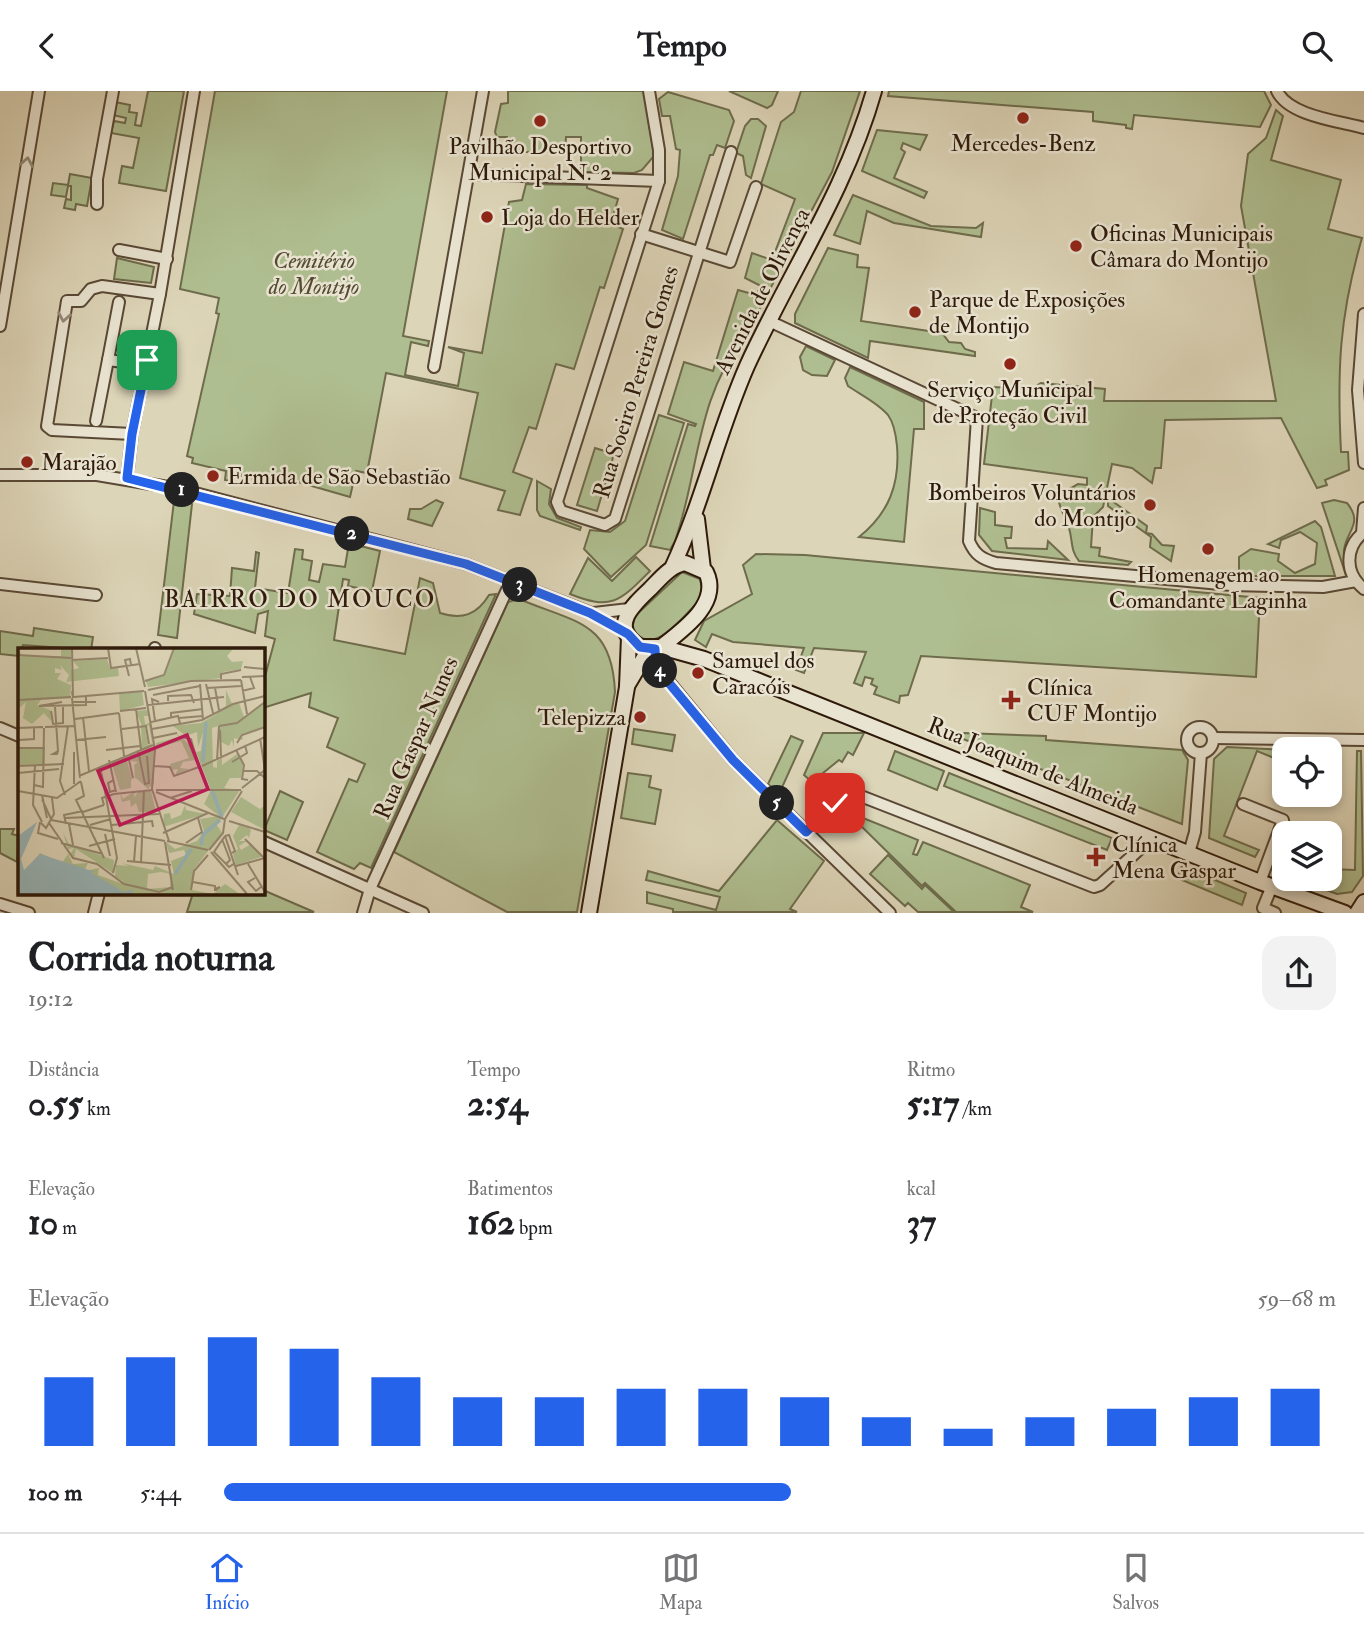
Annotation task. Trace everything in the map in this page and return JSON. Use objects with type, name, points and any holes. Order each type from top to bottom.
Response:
[{"type":"main road","name":"Avenida de Olivença","points":[[673,566],[696,513],[706,474],[732,402],[769,321],[832,204],[858,141],[874,91]]},
{"type":"main road","name":"Avenida de Olivença","points":[[683,627],[710,598],[710,580],[704,569],[696,513]]},
{"type":"main road","points":[[589,912],[627,687],[628,636],[625,621],[629,609],[673,566],[685,563],[704,569]]},
{"type":"main road","points":[[627,687],[649,665],[655,648],[683,627],[691,646],[704,659]]},
{"type":"main road","name":"Rua Joaquim de Almeida","points":[[628,636],[640,647],[704,659],[1266,884],[1345,912]]},
{"type":"main road","points":[[1357,912],[1364,902]]},
{"type":"street","points":[[0,326],[39,91]]},
{"type":"street","points":[[97,204],[97,179],[113,91]]},
{"type":"street","points":[[127,478],[132,434],[167,259],[194,91]]},
{"type":"street","points":[[434,367],[483,91]]},
{"type":"street","points":[[470,174],[659,181],[659,151],[649,91]]},
{"type":"street","points":[[1277,91],[1281,99],[1301,110],[1364,128]]},
{"type":"street","name":"Rua Soeiro Pereira Gomes","points":[[659,181],[557,502],[561,511],[605,525],[615,519],[730,152]]},
{"type":"street","points":[[641,234],[698,255],[730,263],[756,187]]},
{"type":"street","points":[[119,250],[167,259]]},
{"type":"street","points":[[132,434],[52,430],[47,426],[66,301],[81,301],[91,289],[102,286],[160,294]]},
{"type":"street","points":[[96,421],[119,302]]},
{"type":"street","points":[[1364,314],[1358,390],[1364,463]]},
{"type":"street","points":[[769,321],[977,418],[969,541],[974,552],[996,563],[1225,584],[1323,587],[1360,585],[1349,561],[1350,551],[1363,532],[1364,508]]},
{"type":"street","points":[[108,360],[146,365]]},
{"type":"street","points":[[0,475],[127,478],[429,554],[510,581],[590,613],[628,636]]},
{"type":"street","name":"Rua Gaspar Nunes","points":[[363,912],[370,890],[510,581]]},
{"type":"street","points":[[0,583],[96,596]]},
{"type":"street","points":[[590,613],[605,614],[629,609]]},
{"type":"street","points":[[649,665],[733,760],[890,912]]},
{"type":"street","points":[[1201,727],[1209,730],[1213,738],[1209,750],[1201,754],[1188,745],[1189,733],[1201,727]]},
{"type":"street","points":[[0,728],[18,736]]},
{"type":"street","points":[[1213,738],[1364,740]]},
{"type":"street","points":[[1189,853],[1195,832],[1201,754]]},
{"type":"street","points":[[806,832],[842,795],[853,793],[1094,887],[1100,885],[1152,838]]},
{"type":"street","points":[[1243,804],[1283,820],[1266,884],[1263,908],[1275,912]]},
{"type":"street","points":[[264,842],[423,912]]},
{"type":"street","points":[[94,912],[98,895]]},
{"type":"street","points":[[0,904],[29,912]]},
{"type":"green space","points":[[148,91],[184,91],[166,191],[119,183],[122,166],[133,168],[139,138],[111,133],[114,121],[125,123],[126,118],[113,115],[115,102],[130,105],[129,112],[137,113],[135,125],[141,126]]},
{"type":"green space","name":"Cemitério do Montijo","points":[[215,91],[447,91],[403,336],[429,341],[428,346],[411,342],[405,375],[458,386],[464,353],[448,347],[482,353],[509,202],[522,200],[526,184],[587,185],[587,188],[618,199],[611,224],[623,229],[604,288],[600,287],[574,369],[556,364],[536,429],[529,427],[513,472],[532,479],[520,515],[498,510],[505,491],[460,478],[478,393],[386,373],[367,473],[356,471],[350,497],[277,476],[271,484],[241,475],[239,483],[225,480],[226,471],[192,463],[193,458],[187,456],[219,314],[216,313],[219,298],[180,289]]},
{"type":"green space","points":[[508,91],[644,91],[654,156],[642,170],[634,173],[581,172],[581,137],[566,137],[565,152],[507,152],[507,137],[497,137],[495,132],[501,104],[508,103]]},
{"type":"green space","points":[[729,91],[778,91],[772,105],[767,108]]},
{"type":"green space","points":[[801,91],[860,91],[832,172],[716,386],[700,437],[675,541],[670,550],[650,546],[688,424],[696,424],[668,414],[684,362],[713,371],[738,290],[756,295],[761,286],[745,278],[752,253],[772,260],[795,199],[761,184],[781,122],[794,112]]},
{"type":"green space","points":[[889,91],[1264,91],[1271,105],[1260,127],[1134,115],[1132,129],[1126,128],[1126,125],[1093,121],[1093,112],[888,96]]},
{"type":"green space","points":[[668,92],[729,110],[734,121],[725,148],[717,145],[713,155],[710,155],[683,239],[662,230],[678,176],[680,150],[676,149],[670,116],[662,116],[659,99]]},
{"type":"green space","points":[[1276,110],[1283,116],[1271,160],[1341,180],[1328,229],[1362,238],[1348,293],[1341,344],[1341,452],[1348,452],[1349,470],[1325,480],[1327,485],[1317,488],[1281,418],[1165,420],[1161,468],[1155,468],[1152,483],[1132,468],[1112,464],[1103,507],[1093,517],[1091,547],[1100,548],[1099,556],[1131,562],[1128,565],[1079,561],[1058,495],[1078,484],[1087,485],[1087,478],[984,464],[993,387],[1031,389],[1041,383],[1105,389],[1104,401],[1276,401],[1241,206],[1248,154],[1266,138]]},
{"type":"green space","points":[[751,119],[758,119],[766,126],[751,178],[746,175],[743,156],[736,153],[745,126]]},
{"type":"green space","points":[[877,130],[927,135],[920,150],[903,143],[901,149],[905,152],[894,178],[927,192],[924,198],[862,171]]},
{"type":"green space","points":[[70,174],[92,178],[87,206],[76,204],[75,210],[64,208],[66,199],[71,200],[71,186],[68,186],[66,197],[51,195],[53,183],[68,185]]},
{"type":"green space","points":[[853,195],[931,226],[976,228],[983,223],[981,237],[894,223],[867,211],[860,244],[834,235]]},
{"type":"green space","points":[[828,248],[858,255],[857,267],[869,268],[861,321],[942,333],[949,342],[961,343],[965,349],[975,352],[975,356],[870,341],[868,358],[795,323],[795,314]]},
{"type":"green space","points":[[117,258],[154,267],[151,283],[114,279]]},
{"type":"green space","points":[[806,346],[835,360],[827,376],[812,375],[803,370],[800,357]]},
{"type":"green space","points":[[850,367],[924,402],[924,429],[914,429],[904,542],[859,537],[878,518],[890,497],[897,473],[897,446],[888,415],[848,386],[845,378]]},
{"type":"green space","points":[[659,415],[684,423],[646,545],[611,577],[584,549],[590,530],[610,532],[625,521]]},
{"type":"green space","points":[[595,448],[614,454],[597,511],[577,505]]},
{"type":"green space","points":[[537,481],[551,489],[549,504],[557,518],[581,527],[580,530],[540,516],[537,510]]},
{"type":"green space","points":[[1108,498],[1147,526],[1146,533],[1152,534],[1162,545],[1174,546],[1171,561],[1150,547],[1151,537],[1108,506]]},
{"type":"green space","points":[[436,500],[443,503],[432,526],[408,519],[410,509],[421,509]]},
{"type":"green space","points":[[1334,500],[1347,503],[1354,517],[1353,527],[1345,543],[1345,572],[1322,503]]},
{"type":"green space","points":[[174,501],[192,504],[177,638],[158,635]]},
{"type":"green space","points":[[980,508],[995,512],[995,525],[1012,527],[1011,538],[1005,538],[1007,548],[1047,549],[1048,541],[1068,560],[992,551],[979,535]]},
{"type":"green space","points":[[1315,521],[1321,527],[1335,576],[1239,576],[1239,557],[1251,549],[1279,554],[1278,561],[1295,573],[1315,564],[1317,543],[1300,532],[1281,540],[1279,548],[1268,544]]},
{"type":"green space","points":[[349,543],[380,551],[372,591],[348,586],[349,580],[343,579],[334,640],[405,654],[420,578],[433,583],[440,613],[448,615],[468,614],[479,607],[489,595],[496,594],[371,868],[360,863],[354,869],[317,852],[349,779],[357,782],[365,764],[327,747],[338,718],[309,707],[311,693],[264,708],[264,680],[275,639],[265,636],[268,611],[258,614],[255,633],[194,614],[197,594],[230,596],[232,568],[254,571],[256,552],[259,553],[255,588],[288,593],[295,549],[303,550],[302,559],[312,561],[309,580],[319,582],[323,564],[345,567]]},
{"type":"green space","points":[[756,554],[805,555],[1260,598],[1256,677],[921,656],[908,695],[900,696],[899,703],[874,694],[877,687],[871,684],[873,679],[865,677],[862,686],[854,683],[866,652],[814,648],[804,673],[796,670],[804,648],[733,642],[712,634],[706,647],[695,640],[704,621],[752,594],[743,565]]},
{"type":"green space","points":[[636,557],[650,571],[623,596],[606,602],[596,602],[570,594],[588,558],[612,581]]},
{"type":"green space","points":[[682,572],[700,579],[703,592],[700,600],[666,633],[648,640],[640,637],[632,627],[635,616]]},
{"type":"green space","points":[[519,599],[574,620],[587,628],[607,651],[612,669],[615,692],[577,912],[507,912],[394,852],[508,602]]},
{"type":"green space","points":[[34,628],[93,637],[91,648],[23,645],[18,648],[18,656],[0,654],[0,631],[33,636]]},
{"type":"green space","points":[[634,729],[675,735],[672,751],[632,744]]},
{"type":"green space","points":[[823,733],[864,733],[853,755],[848,752],[842,762],[839,760],[812,782],[804,775]]},
{"type":"green space","points":[[964,733],[1046,736],[1046,740],[1182,750],[1188,760],[1182,824],[958,737]]},
{"type":"green space","points":[[791,736],[803,741],[779,794],[768,784]]},
{"type":"green space","points":[[1227,747],[1272,749],[1272,757],[1257,751],[1224,836],[1259,850],[1255,857],[1209,838],[1214,759]]},
{"type":"green space","points":[[895,751],[944,771],[937,790],[888,770]]},
{"type":"green space","points":[[1357,751],[1361,751],[1363,876],[1352,892],[1337,894],[1329,891],[1342,891],[1342,869],[1355,870]]},
{"type":"green space","points":[[628,773],[651,776],[649,787],[661,790],[655,824],[621,818]]},
{"type":"green space","points":[[949,773],[1112,838],[1107,850],[944,786]]},
{"type":"green space","points":[[280,791],[303,802],[287,840],[264,830]]},
{"type":"green space","points":[[858,816],[918,840],[913,854],[917,855],[923,842],[1030,885],[1021,907],[1033,912],[956,912],[925,883],[922,886],[856,821]]},
{"type":"green space","points":[[777,820],[824,861],[790,909],[797,912],[673,912],[673,909],[647,903],[647,892],[716,910],[720,897],[646,880],[648,871],[719,891]]},
{"type":"green space","points":[[0,829],[14,829],[12,834],[18,836],[17,862],[0,853]]},
{"type":"green space","points":[[888,855],[922,889],[925,885],[954,912],[918,912],[908,903],[905,906],[870,874]]},
{"type":"green space","points":[[1182,866],[1246,893],[1242,905],[1177,878]]},
{"type":"green space","points":[[264,890],[314,912],[187,912],[192,895],[264,895]]},
{"type":"place","name":"Mercedes-Benz","points":[[1023,118]]},
{"type":"place","name":"Pavilhão Desportivo Municipal N.º2","points":[[540,121]]},
{"type":"place","name":"Loja do Helder","points":[[487,217]]},
{"type":"place","name":"Oficinas Municipais Câmara do Montijo","points":[[1076,246]]},
{"type":"place","name":"Parque de Exposições de Montijo","points":[[915,312]]},
{"type":"place","name":"Serviço Municipal de Proteção Civil","points":[[1010,364]]},
{"type":"place","name":"Marajão","points":[[27,462]]},
{"type":"place","name":"Ermida de São Sebastião","points":[[213,476]]},
{"type":"place","name":"Bombeiros Voluntários do Montijo","points":[[1150,505]]},
{"type":"place","name":"Homenagem ao Comandante Laginha","points":[[1208,549]]},
{"type":"place","name":"Samuel dos Caracóis","points":[[698,673]]},
{"type":"place","name":"Clínica CUF Montijo","points":[[1011,700]]},
{"type":"place","name":"Telepizza","points":[[640,717]]},
{"type":"place","name":"Clínica Mena Gaspar","points":[[1096,857]]},
{"type":"district","name":"BAIRRO DO MOUCO","points":[[300,599]]},
{"type":"route","points":[[147,360],[132,434],[127,478],[180,489],[466,564],[590,613],[628,634],[640,647],[655,649],[656,666],[664,677],[733,760],[806,832],[835,803]]}]
